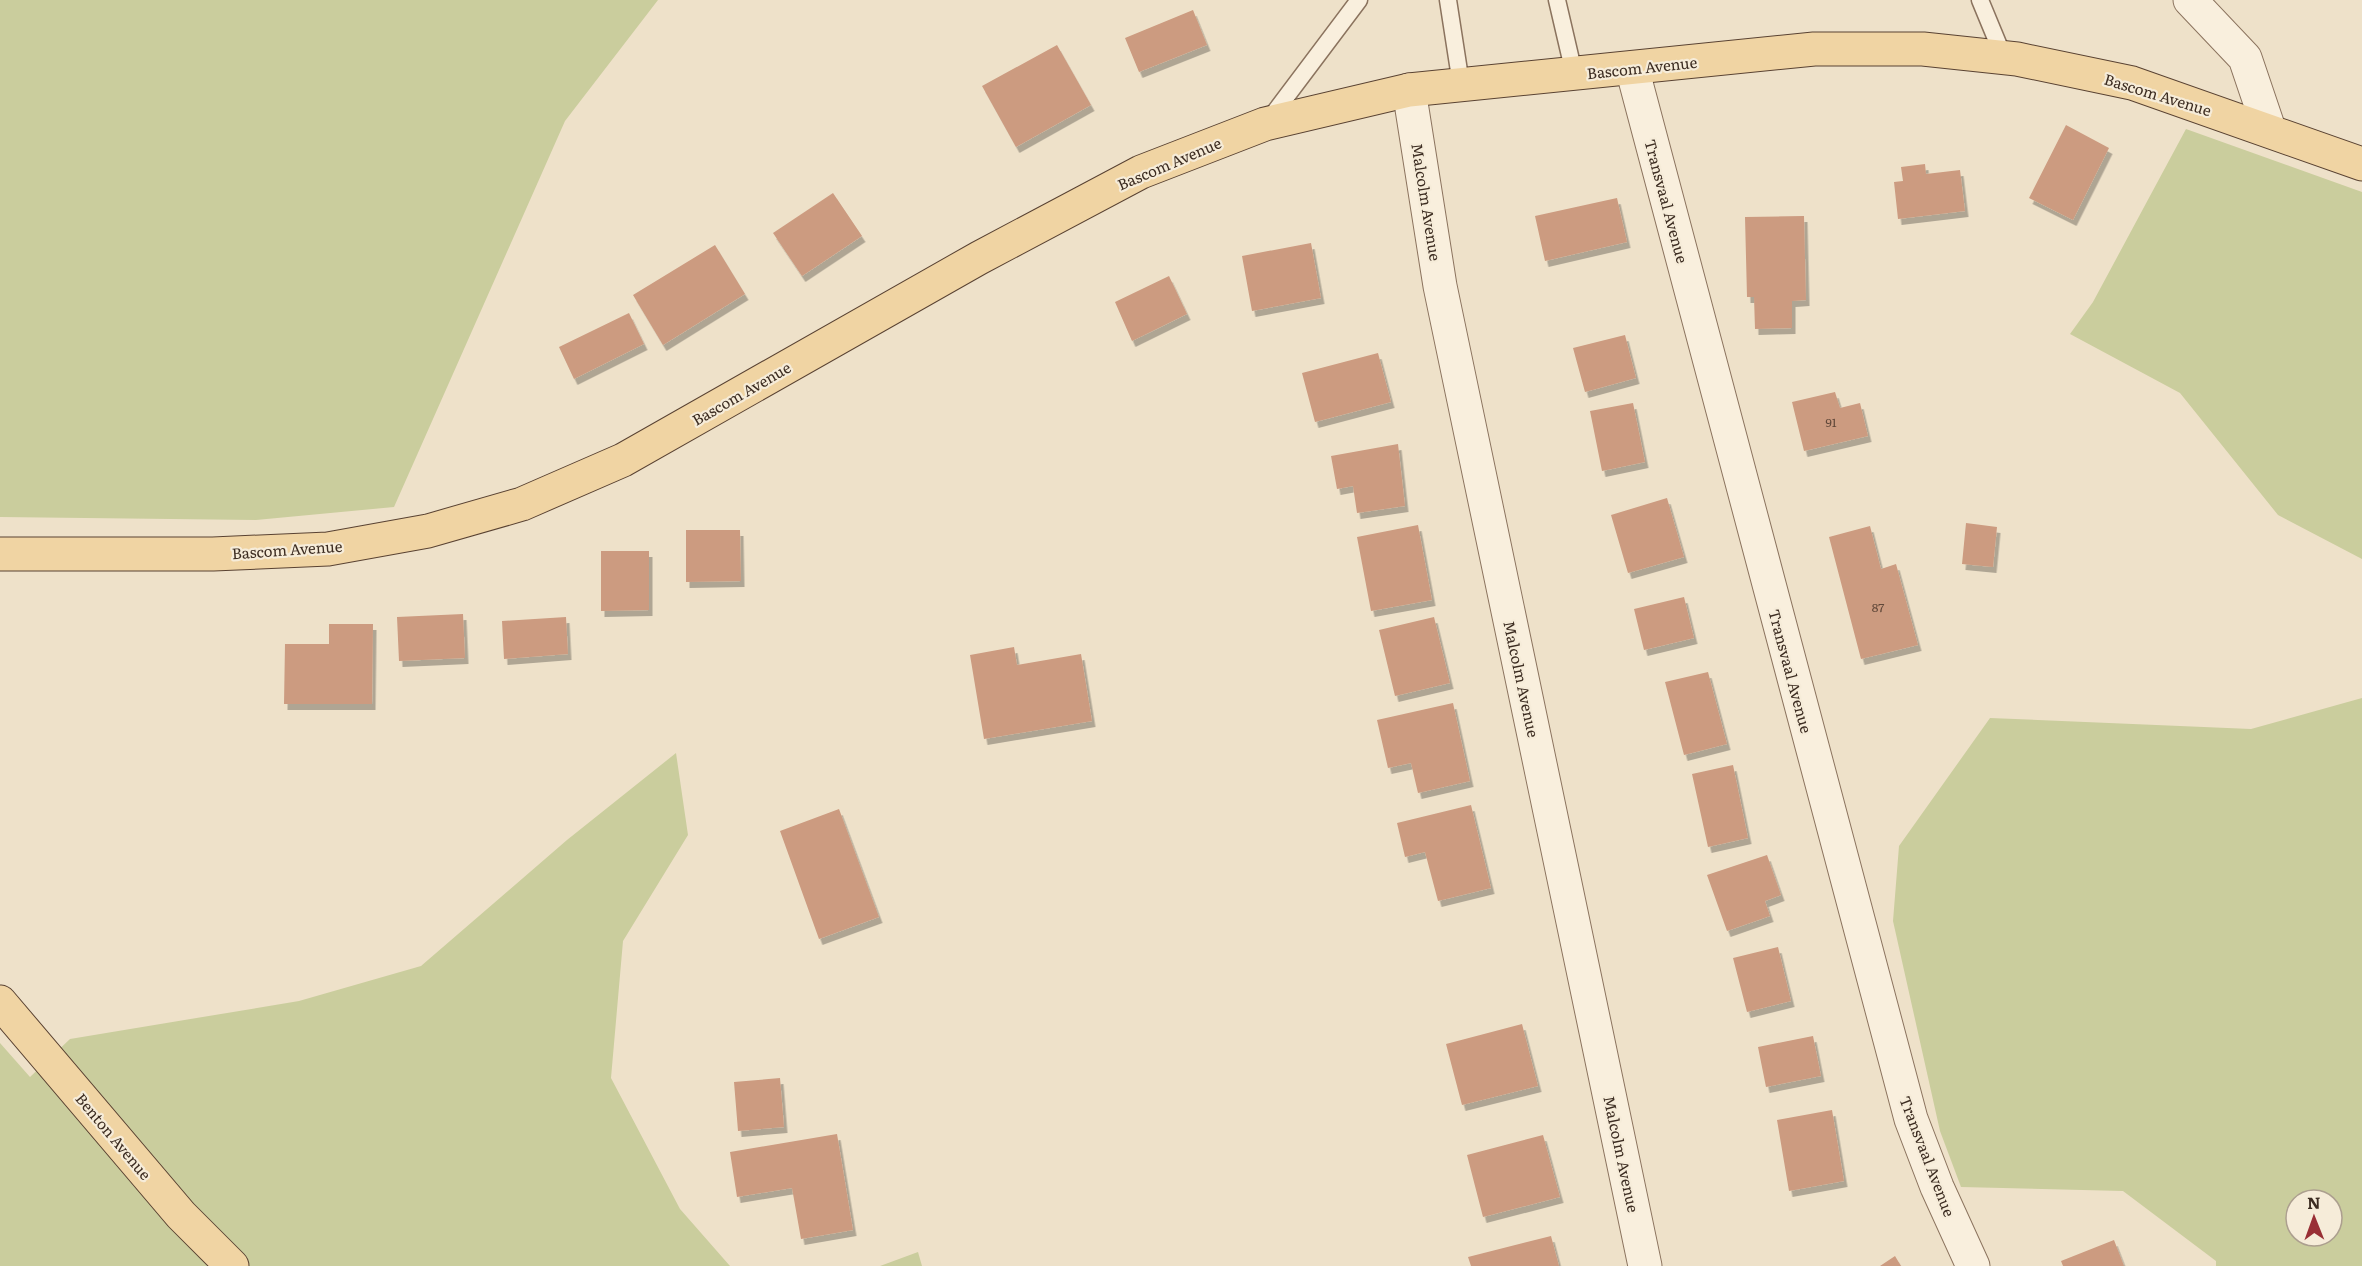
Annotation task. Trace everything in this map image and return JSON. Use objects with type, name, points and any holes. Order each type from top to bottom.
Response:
[{"type":"main road","name":"Bascom Avenue","points":[[0,554],[213,554],[328,549],[428,531],[522,504],[623,460],[979,258],[1141,172],[1265,124],[1409,90],[1814,49],[1923,49],[2004,58],[2132,83],[2269,129],[2362,164]]},
{"type":"main road","name":"Benton Avenue","points":[[0,1002],[181,1215],[232,1266]]},
{"type":"street","points":[[2190,0],[2245,58],[2269,129]]},
{"type":"street","name":"Transvaal Avenue","points":[[1632,68],[1911,1119],[1936,1187],[1973,1266]]},
{"type":"street","name":"Malcolm Avenue","points":[[1409,90],[1440,286],[1645,1266]]},
{"type":"lane","points":[[1265,124],[1359,0]]},
{"type":"lane","points":[[1448,0],[1461,84]]},
{"type":"lane","points":[[1557,0],[1574,73]]},
{"type":"lane","points":[[1980,0],[2004,58]]},
{"type":"green space","points":[[0,0],[658,0],[565,121],[394,507],[256,520],[0,517]]},
{"type":"green space","points":[[2186,129],[2362,192],[2362,559],[2278,515],[2180,393],[2070,334],[2093,302]]},
{"type":"green space","points":[[2362,698],[2362,1266],[2216,1266],[2216,1261],[2123,1191],[1961,1187],[1940,1131],[1893,921],[1899,846],[1990,718],[2251,729]]},
{"type":"green space","points":[[676,753],[688,835],[623,941],[611,1078],[680,1209],[730,1266],[0,1266],[0,1043],[30,1077],[70,1039],[299,1001],[421,966],[567,840]]},
{"type":"green space","points":[[918,1252],[922,1266],[880,1266]]},
{"type":"building","points":[[1193,10],[1207,45],[1139,72],[1125,38]]},
{"type":"building","points":[[1057,45],[1091,105],[1016,147],[982,86]]},
{"type":"building","points":[[2066,125],[2109,148],[2073,220],[2029,198]]},
{"type":"building","points":[[1925,164],[1926,174],[1960,170],[1965,211],[1898,219],[1894,182],[1903,181],[1901,167]]},
{"type":"building","points":[[833,193],[862,236],[802,276],[773,233]]},
{"type":"building","points":[[1617,198],[1627,242],[1545,261],[1535,216]]},
{"type":"building","points":[[1804,216],[1806,300],[1792,301],[1792,328],[1755,329],[1754,297],[1747,297],[1745,217]]},
{"type":"building","points":[[1311,243],[1321,298],[1252,311],[1242,256]]},
{"type":"building","points":[[715,245],[745,294],[663,345],[633,295]]},
{"type":"building","points":[[1169,276],[1187,314],[1132,341],[1115,302]]},
{"type":"building","points":[[629,313],[644,344],[574,379],[559,347]]},
{"type":"building","points":[[1625,335],[1636,378],[1585,392],[1573,348]]},
{"type":"building","points":[[1378,353],[1391,402],[1315,422],[1302,373]]},
{"type":"building","points":[[1835,392],[1840,408],[1860,403],[1868,436],[1804,451],[1792,402]]},
{"type":"building","points":[[1633,403],[1645,462],[1602,471],[1590,411]]},
{"type":"building","points":[[1398,444],[1405,506],[1357,513],[1353,486],[1337,489],[1331,456]]},
{"type":"building","points":[[1667,498],[1684,557],[1628,573],[1611,515]]},
{"type":"building","points":[[1966,523],[1997,527],[1993,567],[1962,564]]},
{"type":"building","points":[[1418,525],[1432,600],[1371,611],[1357,537]]},
{"type":"building","points":[[1870,526],[1881,569],[1896,564],[1918,645],[1861,659],[1829,537]]},
{"type":"building","points":[[686,530],[740,530],[741,581],[686,582]]},
{"type":"building","points":[[601,551],[649,551],[649,610],[601,611]]},
{"type":"building","points":[[1684,597],[1694,638],[1644,650],[1634,609]]},
{"type":"building","points":[[463,614],[465,658],[399,661],[397,617]]},
{"type":"building","points":[[566,617],[568,654],[504,659],[502,621]]},
{"type":"building","points":[[1434,617],[1450,683],[1395,696],[1379,630]]},
{"type":"building","points":[[329,624],[373,624],[372,704],[284,704],[285,644],[329,644]]},
{"type":"building","points":[[1014,647],[1017,665],[1081,654],[1092,721],[984,739],[970,655]]},
{"type":"building","points":[[1708,672],[1727,744],[1684,755],[1665,682]]},
{"type":"building","points":[[1453,703],[1470,781],[1418,793],[1411,763],[1388,768],[1377,720]]},
{"type":"building","points":[[1733,765],[1748,838],[1708,847],[1692,774]]},
{"type":"building","points":[[1471,805],[1491,888],[1438,901],[1425,852],[1405,857],[1397,823]]},
{"type":"building","points":[[839,809],[879,917],[819,939],[780,831]]},
{"type":"building","points":[[1767,855],[1781,895],[1765,901],[1770,916],[1727,931],[1707,875]]},
{"type":"building","points":[[1778,947],[1791,1001],[1747,1012],[1733,958]]},
{"type":"building","points":[[1522,1024],[1538,1086],[1462,1105],[1446,1044]]},
{"type":"building","points":[[1813,1036],[1821,1076],[1766,1087],[1758,1047]]},
{"type":"building","points":[[780,1078],[784,1127],[738,1131],[734,1082]]},
{"type":"building","points":[[1832,1110],[1844,1181],[1789,1191],[1777,1120]]},
{"type":"building","points":[[837,1134],[853,1230],[801,1239],[792,1188],[737,1197],[730,1152]]},
{"type":"building","points":[[1543,1135],[1560,1197],[1483,1217],[1467,1155]]},
{"type":"building","points":[[1551,1236],[1559,1266],[1471,1266],[1468,1257]]},
{"type":"building","points":[[2114,1240],[2124,1266],[2063,1266],[2061,1261]]},
{"type":"building","points":[[1895,1256],[1901,1266],[1880,1266]]}]
